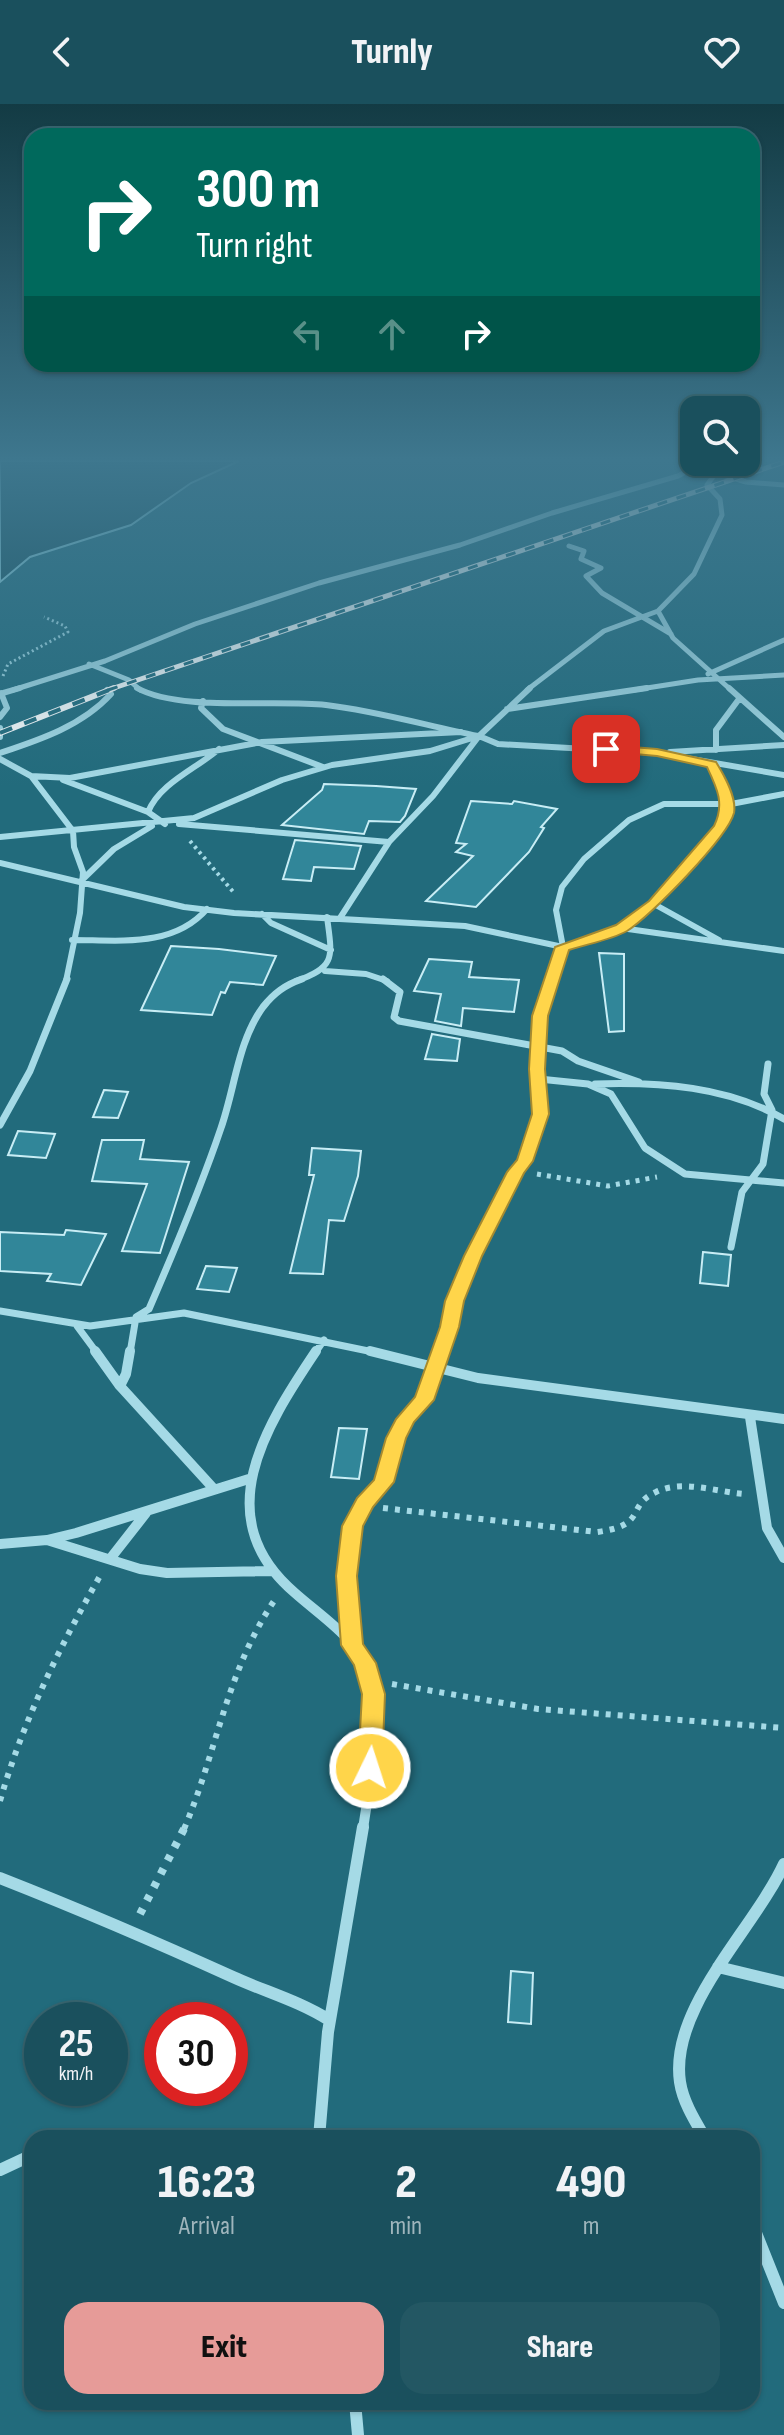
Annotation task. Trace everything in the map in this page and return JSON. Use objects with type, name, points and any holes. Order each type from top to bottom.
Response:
[{"type":"street","points":[[0,717],[7,708],[2,693],[105,661],[195,624],[368,570]]},
{"type":"street","points":[[598,570],[586,576],[598,590],[671,634]]},
{"type":"street","points":[[340,918],[389,842],[433,796],[479,736],[505,709],[534,683],[594,639],[641,615],[658,611],[696,570]]},
{"type":"street","points":[[658,611],[671,634],[784,737]]},
{"type":"street","points":[[698,680],[784,640]]},
{"type":"street","points":[[89,664],[129,680],[138,689],[150,694],[203,701],[326,705],[479,736],[498,744],[657,753],[784,745]]},
{"type":"street","points":[[505,709],[698,680],[784,675]]},
{"type":"street","points":[[0,756],[84,715],[108,699],[111,694],[107,690]]},
{"type":"street","points":[[0,863],[149,901],[262,914],[465,926],[563,947],[621,928],[654,904],[720,827],[728,811],[714,764],[716,730],[739,699]]},
{"type":"street","points":[[203,701],[201,708],[206,717],[220,727],[312,760],[323,767]]},
{"type":"street","points":[[0,728],[0,737]]},
{"type":"street","points":[[31,776],[59,778],[262,742],[461,732]]},
{"type":"street","points":[[0,837],[164,824],[194,818],[282,780],[323,767],[440,749],[479,736]]},
{"type":"street","points":[[148,812],[156,795],[204,764],[219,749]]},
{"type":"street","points":[[657,753],[784,775]]},
{"type":"street","points":[[0,756],[31,776],[73,831],[74,847],[83,872],[80,913],[72,940],[67,979],[30,1071],[0,1125]]},
{"type":"street","points":[[59,778],[83,790],[148,812],[164,824]]},
{"type":"street","points":[[352,1645],[347,1558],[352,1526],[365,1503],[383,1482],[396,1438],[406,1419],[424,1400],[460,1288],[480,1238],[525,1161],[540,1114],[540,1016],[563,947],[556,912],[557,897],[580,862],[623,822],[639,812],[666,804],[724,805],[784,794]]},
{"type":"street","points":[[80,881],[114,849],[164,824],[389,842]]},
{"type":"street","points":[[654,904],[723,942]]},
{"type":"street","points":[[72,940],[128,940],[169,935],[189,927],[207,909]]},
{"type":"street","points":[[262,914],[286,931],[331,950]]},
{"type":"street","points":[[325,971],[331,950],[327,917]]},
{"type":"street","points":[[621,928],[784,951]]},
{"type":"street","points":[[0,1311],[77,1326],[119,1324],[149,1309],[158,1284],[184,1234],[223,1123],[244,1045],[262,1008],[283,986],[325,971],[370,976],[394,984],[400,992],[394,1017],[399,1021],[562,1051],[639,1082],[716,1095],[772,1110]]},
{"type":"street","points":[[768,1064],[762,1092],[764,1102],[784,1119]]},
{"type":"street","points":[[539,1079],[588,1084],[639,1082]]},
{"type":"street","points":[[588,1084],[611,1094],[645,1148],[685,1174],[784,1183]]},
{"type":"street","points":[[0,1101],[10,1103]]},
{"type":"street","points":[[731,1247],[742,1192],[763,1164],[772,1110]]},
{"type":"street","points":[[136,1317],[184,1313],[324,1340],[478,1378],[750,1417],[784,1419]]},
{"type":"street","points":[[120,1386],[126,1374],[136,1317]]},
{"type":"street","points":[[77,1326],[120,1386],[214,1489]]},
{"type":"street","points":[[320,2130],[329,2020],[365,1821],[372,1742],[372,1680],[345,1635],[273,1571],[252,1532],[247,1500],[259,1445],[271,1416],[324,1340]]},
{"type":"street","points":[[750,1417],[767,1528],[784,1558]]},
{"type":"street","points":[[0,1544],[47,1540],[252,1478]]},
{"type":"street","points":[[110,1559],[148,1511]]},
{"type":"street","points":[[47,1540],[167,1573],[273,1571]]},
{"type":"street","points":[[701,2130],[689,2109],[680,2079],[681,2044],[697,2004],[718,1967],[745,1936],[775,1889],[784,1864]]},
{"type":"street","points":[[0,1878],[132,1930],[237,1979],[306,2006],[329,2020]]},
{"type":"street","points":[[718,1967],[784,1983]]},
{"type":"street","points":[[0,2170],[24,2159]]},
{"type":"street","points":[[760,2243],[784,2303]]},
{"type":"street","points":[[356,2410],[358,2435]]},
{"type":"path","points":[[2,693],[5,667],[68,632],[65,626],[44,617]]},
{"type":"path","points":[[164,824],[189,840],[235,895],[262,914]]},
{"type":"path","points":[[516,1172],[608,1186],[685,1174]]},
{"type":"path","points":[[365,1503],[410,1512],[597,1532],[628,1527],[635,1521],[642,1503],[657,1491],[686,1489],[761,1495]]},
{"type":"path","points":[[0,1801],[29,1714],[67,1634],[110,1559]]},
{"type":"path","points":[[132,1930],[195,1801],[210,1744],[244,1648],[286,1585]]},
{"type":"path","points":[[372,1680],[461,1700],[523,1709],[784,1728]]},
{"type":"water","points":[[0,570],[15,570],[0,582]]},
{"type":"building","points":[[324,784],[416,789],[400,822],[369,821],[364,834],[282,825],[322,790]]},
{"type":"building","points":[[471,801],[512,804],[514,801],[557,809],[541,827],[544,828],[529,852],[476,907],[426,901],[473,856],[456,852],[466,844],[456,843]]},
{"type":"building","points":[[295,840],[361,846],[354,869],[314,867],[311,881],[283,879]]},
{"type":"building","points":[[171,946],[276,956],[263,985],[230,982],[225,993],[221,992],[212,1015],[141,1010]]},
{"type":"building","points":[[599,953],[624,954],[624,1031],[609,1032]]},
{"type":"building","points":[[429,959],[472,962],[469,977],[519,980],[514,1012],[463,1008],[461,1026],[435,1021],[441,994],[414,991]]},
{"type":"building","points":[[432,1034],[460,1039],[457,1061],[425,1059]]},
{"type":"building","points":[[104,1090],[128,1092],[118,1118],[93,1117]]},
{"type":"building","points":[[18,1131],[55,1134],[46,1158],[8,1155]]},
{"type":"building","points":[[102,1140],[144,1140],[140,1159],[189,1162],[160,1253],[122,1251],[147,1184],[92,1181]]},
{"type":"building","points":[[312,1148],[361,1151],[358,1176],[344,1221],[329,1220],[323,1274],[290,1273],[314,1175],[309,1175]]},
{"type":"building","points":[[66,1230],[106,1234],[81,1285],[47,1281],[51,1274],[0,1271],[0,1232],[64,1235]]},
{"type":"building","points":[[703,1252],[731,1255],[728,1286],[700,1283]]},
{"type":"building","points":[[206,1266],[237,1268],[229,1292],[197,1289]]},
{"type":"building","points":[[339,1428],[367,1429],[359,1479],[331,1477]]},
{"type":"building","points":[[511,1971],[533,1973],[531,2024],[508,2022]]},
{"type":"railway","points":[[108,690],[464,570]]},
{"type":"railway","points":[[0,733],[114,688]]},
{"type":"route","points":[[370,1768],[374,1694],[365,1663],[352,1645],[353,1623],[346,1576],[352,1526],[365,1503],[383,1482],[396,1438],[406,1419],[424,1400],[455,1301],[480,1238],[525,1161],[540,1114],[537,1069],[540,1016],[563,947],[621,928],[654,904],[720,827],[728,811],[724,805],[723,787],[712,764],[657,753],[606,749]]}]
